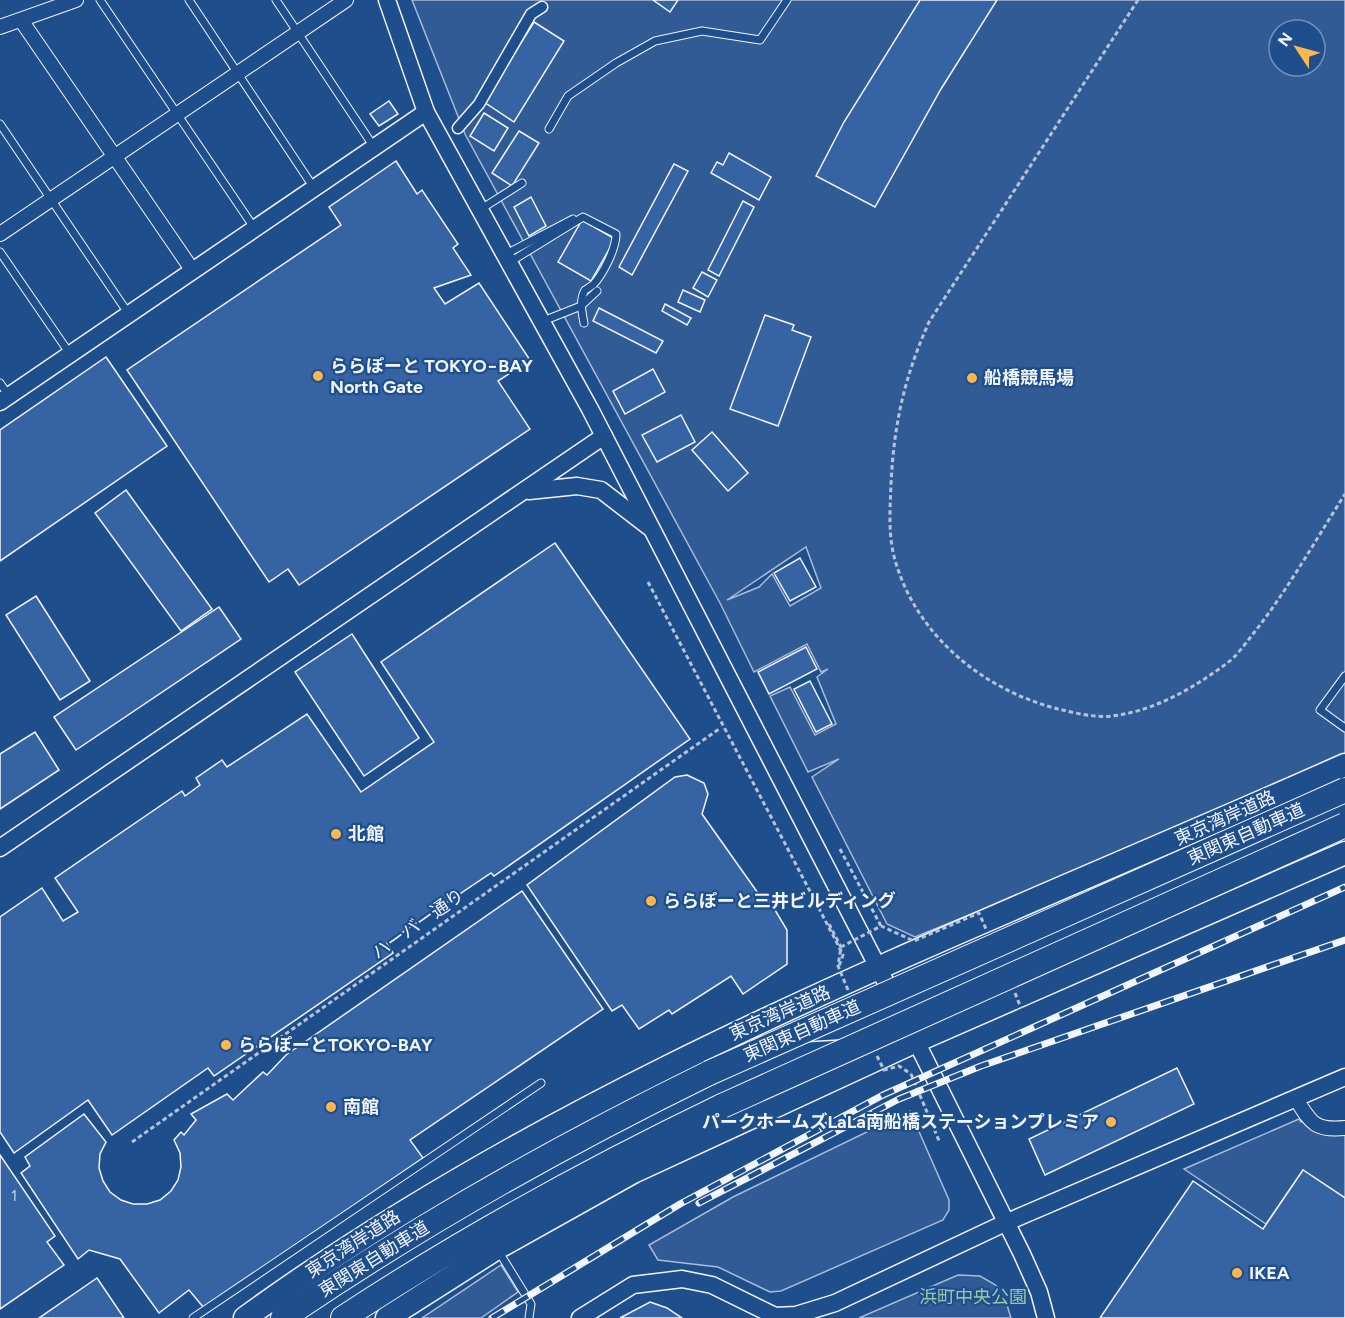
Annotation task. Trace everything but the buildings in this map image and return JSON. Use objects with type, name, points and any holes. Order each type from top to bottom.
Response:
[{"type":"highway","name":"東京湾岸道路","points":[[245,1318],[348,1247],[480,1165],[619,1090],[879,969],[1345,765]]},
{"type":"highway","name":"東関東自動車道","points":[[283,1318],[408,1236],[602,1125],[720,1068],[1345,790]]},
{"type":"highway","name":"東関東自動車道","points":[[343,1318],[508,1216],[638,1147],[1345,825]]},
{"type":"highway","points":[[387,1318],[497,1248],[633,1172],[916,1041],[1345,853]]},
{"type":"street","points":[[0,27],[76,0]]},
{"type":"street","points":[[0,234],[345,0]]},
{"type":"street","points":[[387,0],[426,112],[604,436],[879,969],[1039,1292],[1046,1318]]},
{"type":"street","points":[[458,128],[479,104],[531,14],[542,7]]},
{"type":"street","points":[[21,20],[193,271]]},
{"type":"street","points":[[3,394],[70,354],[426,112]]},
{"type":"street","points":[[0,848],[604,436]]},
{"type":"street","points":[[525,492],[578,486],[601,490],[653,530]]},
{"type":"street","points":[[680,1060],[737,1054],[785,1034],[842,1031],[1345,812]]},
{"type":"street","points":[[580,1318],[633,1285],[682,1279],[712,1286],[775,1316],[796,1315],[835,1303],[1005,1222],[1345,1077]]},
{"type":"street","points":[[1296,1099],[1315,1125],[1326,1129],[1345,1128]]},
{"type":"lane","points":[[100,0],[255,229]]},
{"type":"lane","points":[[189,0],[314,188]]},
{"type":"lane","points":[[276,0],[375,147]]},
{"type":"lane","points":[[549,129],[568,96],[616,63],[655,41],[702,31],[760,40],[788,0]]},
{"type":"lane","points":[[0,124],[129,314]]},
{"type":"lane","points":[[479,210],[522,183]]},
{"type":"lane","points":[[506,259],[583,217],[616,234],[614,250],[593,284],[585,290],[581,306],[584,323]]},
{"type":"lane","points":[[506,259],[575,218]]},
{"type":"lane","points":[[0,252],[70,354]]},
{"type":"lane","points":[[541,322],[581,306],[597,291]]},
{"type":"lane","points":[[1345,676],[1320,710],[1345,728]]},
{"type":"lane","points":[[194,1318],[541,1083]]},
{"type":"lane","points":[[497,1248],[531,1304],[529,1318]]},
{"type":"path","points":[[1138,0],[929,322],[917,348],[896,420],[890,495],[891,536],[895,561],[907,590],[926,624],[945,646],[964,664],[999,687],[1037,704],[1075,713],[1110,716],[1140,711],[1200,683],[1229,662],[1265,619],[1345,494]]},
{"type":"path","points":[[648,582],[843,955],[838,968],[832,972]]},
{"type":"path","name":"ハーバー通り","points":[[132,1142],[719,729]]},
{"type":"path","points":[[769,815],[842,947]]},
{"type":"path","points":[[840,849],[881,926]]},
{"type":"path","points":[[911,1074],[940,1143]]},
{"type":"shaded area","name":"船橋競馬場","points":[[412,0],[1345,0],[1345,756],[1175,831],[915,937],[887,924],[812,777],[839,759],[808,772],[770,696],[790,687],[815,735],[836,724],[817,677],[828,669],[821,672],[807,644],[754,672],[720,603],[465,134]],"holes":[[[806,547],[821,588],[790,606],[772,574],[759,587],[727,600]]]},
{"type":"shaded area","points":[[910,1111],[949,1200],[949,1210],[943,1220],[781,1291],[770,1292],[718,1267],[658,1260],[649,1245],[733,1197]]},
{"type":"shaded area","points":[[1299,1119],[1301,1122],[1306,1121],[1345,1134],[1345,1198],[1303,1170],[1266,1224],[1184,1169]]},
{"type":"shaded area","points":[[501,1265],[518,1292],[481,1318],[422,1318]]},
{"type":"shaded area","name":"浜町中央公園","points":[[958,1275],[980,1276],[994,1284],[1003,1292],[1011,1318],[859,1318]]},
{"type":"railway","points":[[492,1318],[680,1204],[883,1095],[1345,887]]},
{"type":"railway","points":[[699,1203],[899,1099],[981,1066],[1345,940]]},
{"type":"place","name":"ららぽーと TOKYO−BAY North Gate","points":[[318,376]]},
{"type":"place","name":"船橋競馬場","points":[[972,378]]},
{"type":"place","name":"北館","points":[[336,834]]},
{"type":"place","name":"ららぽーと三井ビルディング","points":[[651,901]]},
{"type":"place","name":"ららぽーとTOKYO-BAY","points":[[226,1045]]},
{"type":"place","name":"南館","points":[[331,1107]]},
{"type":"place","name":"パークホームズLaLa南船橋ステーションプレミア","points":[[1111,1122]]},
{"type":"place","name":"IKEA","points":[[1237,1273]]}]
